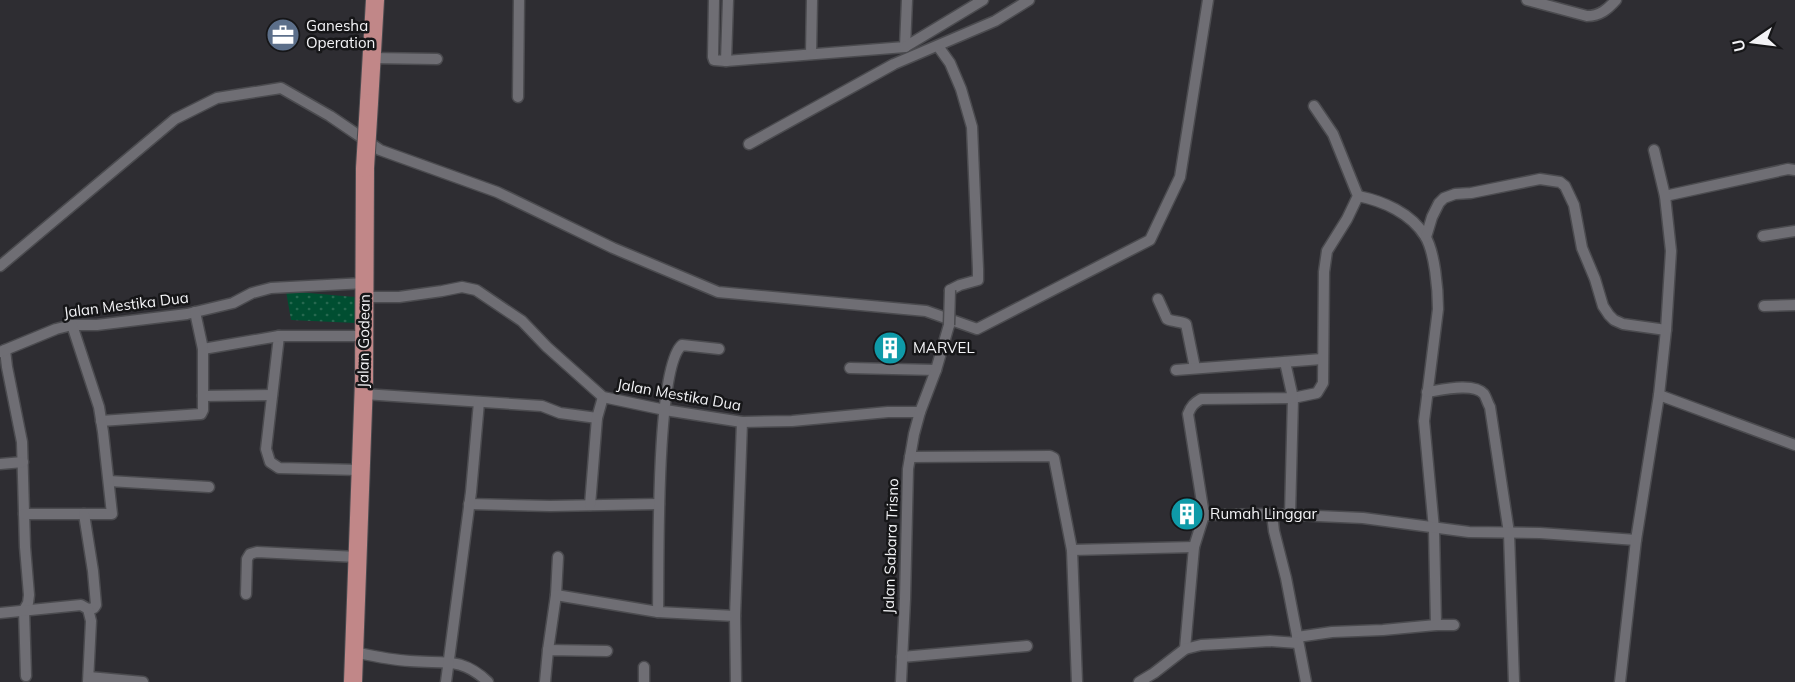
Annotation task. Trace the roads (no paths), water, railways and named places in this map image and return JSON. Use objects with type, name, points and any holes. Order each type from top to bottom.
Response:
[{"type":"main road","name":"Jalan Godean","points":[[353,682],[364,394],[365,168],[375,0]]},
{"type":"street","points":[[518,97],[519,0]]},
{"type":"street","points":[[714,0],[713,57],[714,60],[726,61],[905,47],[983,0]]},
{"type":"street","points":[[726,61],[728,0]]},
{"type":"street","points":[[811,54],[812,0]]},
{"type":"street","points":[[905,47],[907,0]]},
{"type":"street","points":[[749,144],[894,64],[995,21],[1029,0]]},
{"type":"street","points":[[0,266],[175,119],[217,98],[281,88],[330,116],[380,150],[497,192],[613,248],[718,292],[926,310],[977,329],[1150,240],[1180,177],[1208,0]]},
{"type":"street","points":[[1527,0],[1580,15],[1594,16],[1602,13],[1616,0]]},
{"type":"street","name":"Jalan Sabara Trisno","points":[[901,682],[910,457],[914,434],[949,325],[950,290],[978,280],[972,128],[961,90],[950,63],[939,46]]},
{"type":"street","points":[[371,58],[436,59]]},
{"type":"street","points":[[1185,649],[1194,547],[1204,515],[1188,414],[1190,407],[1201,399],[1293,398],[1317,393],[1323,383],[1324,272],[1327,250],[1347,219],[1358,196],[1333,134],[1314,105]]},
{"type":"street","points":[[1620,682],[1636,540],[1659,395],[1666,330],[1671,251],[1665,196],[1654,150]]},
{"type":"street","points":[[1665,196],[1788,169],[1795,170]]},
{"type":"street","points":[[1426,237],[1432,217],[1444,198],[1540,179],[1560,182],[1565,186],[1574,205],[1582,248],[1603,306],[1609,315],[1623,324],[1666,330]]},
{"type":"street","points":[[1358,196],[1371,199],[1405,215],[1417,226],[1426,237],[1435,268],[1438,291],[1424,421],[1434,529],[1436,624]]},
{"type":"street","points":[[1763,236],[1795,231]]},
{"type":"street","name":"Jalan Mestika Dua","points":[[2,351],[56,329],[72,325],[97,325],[195,312],[233,303],[252,293],[271,288],[364,290],[399,297],[462,287],[476,290],[522,321],[601,401],[742,422],[792,421],[920,411]]},
{"type":"street","points":[[1158,298],[1167,319],[1185,324],[1195,368]]},
{"type":"street","points":[[1764,306],[1795,305]]},
{"type":"street","points":[[101,422],[201,414],[203,410],[203,349],[195,312]]},
{"type":"street","points":[[24,514],[112,514],[99,407],[72,325]]},
{"type":"street","points":[[203,349],[279,336],[364,336]]},
{"type":"street","points":[[279,336],[267,456],[273,465],[279,468],[360,470]]},
{"type":"street","points":[[658,612],[663,424],[668,381],[677,349],[682,345],[719,349]]},
{"type":"street","points":[[2,351],[22,442],[29,595],[24,610],[26,676]]},
{"type":"street","points":[[1176,370],[1322,359]]},
{"type":"street","points":[[1285,362],[1293,398],[1290,515]]},
{"type":"street","points":[[850,368],[936,370]]},
{"type":"street","points":[[1427,392],[1475,388],[1484,394],[1490,407],[1509,533],[1514,682]]},
{"type":"street","points":[[364,394],[543,406],[561,413],[597,418]]},
{"type":"street","points":[[203,396],[272,395]]},
{"type":"street","points":[[1659,395],[1795,442]]},
{"type":"street","points":[[590,505],[597,418],[601,401]]},
{"type":"street","points":[[446,682],[469,504],[479,402]]},
{"type":"street","points":[[736,682],[735,616],[742,422]]},
{"type":"street","points":[[910,457],[1050,456],[1054,458],[1072,550],[1077,682]]},
{"type":"street","points":[[0,464],[23,462]]},
{"type":"street","points":[[109,481],[209,487]]},
{"type":"street","points":[[469,504],[660,504]]},
{"type":"street","points":[[0,613],[81,605],[88,609],[94,608],[96,605],[93,571],[84,514]]},
{"type":"street","points":[[1204,515],[1272,514],[1363,518],[1434,529],[1568,534],[1636,540]]},
{"type":"street","points":[[1272,514],[1306,682]]},
{"type":"street","points":[[1072,550],[1194,547]]},
{"type":"street","points":[[246,594],[247,559],[250,554],[256,552],[357,557]]},
{"type":"street","points":[[545,682],[556,596],[558,557]]},
{"type":"street","points":[[556,596],[658,612],[735,616]]},
{"type":"street","points":[[88,609],[91,621],[88,679],[143,682]]},
{"type":"street","points":[[1139,682],[1156,677],[1185,649],[1220,644],[1298,640],[1332,632],[1383,630],[1436,624],[1454,625]]},
{"type":"street","points":[[902,657],[1027,646]]},
{"type":"street","points":[[548,650],[607,651]]},
{"type":"street","points":[[354,652],[388,659],[448,662],[471,668],[488,682]]},
{"type":"street","points":[[644,667],[644,682]]},
{"type":"place","name":"Ganesha Operation","points":[[283,35]]},
{"type":"place","name":"MARVEL","points":[[890,348]]},
{"type":"place","name":"Rumah Linggar","points":[[1187,514]]}]
